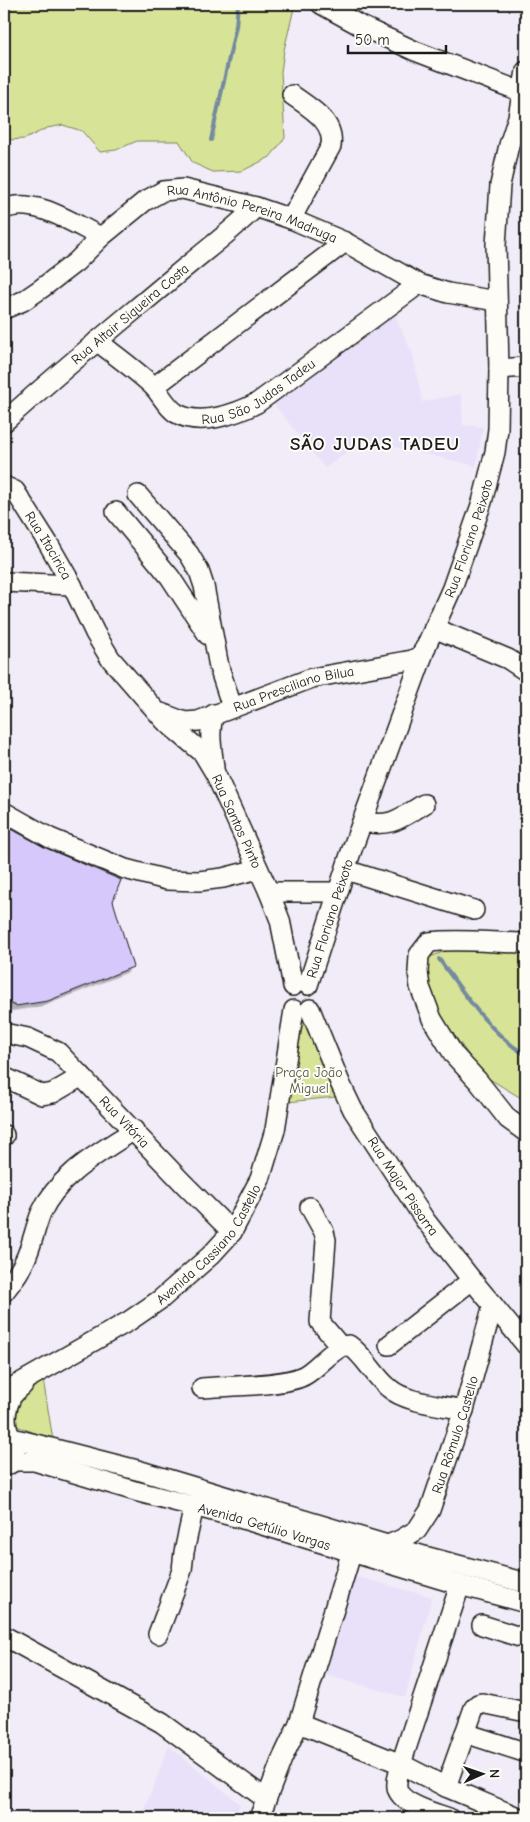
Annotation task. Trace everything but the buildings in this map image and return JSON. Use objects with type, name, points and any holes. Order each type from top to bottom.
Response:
[{"type":"street","points":[[321,4],[415,51],[522,92]]},
{"type":"street","name":"Rua Floriano Peixoto","points":[[301,986],[338,892],[430,636],[452,588],[482,502],[495,452],[498,429],[499,370],[496,245],[500,185],[509,145],[522,116],[522,92],[526,71]]},
{"type":"street","points":[[291,219],[331,146],[332,138],[330,128],[320,115],[292,95]]},
{"type":"street","name":"Rua Antônio Pereira Madruga","points":[[4,309],[49,283],[76,262],[101,237],[145,201],[163,191],[183,189],[256,207],[291,219],[345,242],[419,284],[448,293],[496,301]]},
{"type":"street","points":[[4,209],[18,204],[43,209],[101,237]]},
{"type":"street","name":"Rua Altair Siqueira Costa","points":[[4,422],[55,375],[180,271],[237,227],[256,207]]},
{"type":"street","points":[[154,387],[345,242]]},
{"type":"street","name":"Rua São Judas Tadeu","points":[[98,341],[154,387],[175,412],[185,417],[223,417],[257,403],[419,284]]},
{"type":"street","points":[[499,370],[526,367]]},
{"type":"street","name":"Rua Itacirica","points":[[4,475],[9,489],[72,584],[95,633],[110,658],[158,712]]},
{"type":"street","points":[[138,495],[189,554],[199,571],[204,586],[219,667],[232,707]]},
{"type":"street","points":[[116,512],[170,577],[213,641]]},
{"type":"street","points":[[4,582],[72,584]]},
{"type":"street","points":[[430,636],[508,659],[526,671]]},
{"type":"street","name":"Rua Presciliano Bilua","points":[[158,712],[185,722],[198,721],[312,678],[412,660],[418,657],[430,636]]},
{"type":"street","points":[[393,664],[410,673],[412,686]]},
{"type":"street","name":"Rua Santos Pinto","points":[[158,712],[203,753],[215,773],[269,892],[301,986]]},
{"type":"street","points":[[214,714],[210,728],[210,737],[215,773]]},
{"type":"street","points":[[362,822],[386,824],[395,821],[424,804]]},
{"type":"street","points":[[4,812],[50,838],[125,869],[167,880],[199,881],[223,878],[258,869]]},
{"type":"street","points":[[346,870],[474,910]]},
{"type":"street","points":[[269,892],[338,892]]},
{"type":"street","points":[[526,943],[449,939],[429,942],[419,955],[418,972],[420,987],[432,1019],[454,1055],[478,1081],[508,1120],[526,1132]]},
{"type":"street","points":[[301,986],[313,990],[315,997],[314,1004],[302,1010]]},
{"type":"street","name":"Avenida Cassiano Castello","points":[[4,1392],[128,1322],[161,1299],[211,1255],[232,1232],[260,1179],[275,1130],[302,1010]]},
{"type":"street","name":"Rua Major Pissarra","points":[[302,1010],[353,1110],[425,1220],[526,1345]]},
{"type":"street","name":"Rua Vitória","points":[[4,1033],[28,1038],[58,1052],[232,1232]]},
{"type":"street","points":[[4,1077],[42,1095],[53,1093],[82,1076]]},
{"type":"street","points":[[4,1292],[25,1261],[41,1214],[52,1194],[77,1169],[134,1130]]},
{"type":"street","points":[[310,1207],[324,1232],[326,1240],[320,1322],[340,1346]]},
{"type":"street","points":[[389,1345],[472,1280]]},
{"type":"street","name":"Rua Rômulo Castello","points":[[388,1545],[417,1530],[430,1510],[464,1410],[493,1305]]},
{"type":"street","points":[[486,1331],[499,1324],[511,1327]]},
{"type":"street","points":[[202,1388],[290,1381],[304,1376],[340,1346],[349,1344],[388,1388],[411,1399],[464,1410]]},
{"type":"street","points":[[25,1460],[6,1436],[6,1425],[10,1399],[28,1378]]},
{"type":"street","name":"Avenida Getúlio Vargas","points":[[6,1436],[141,1471],[424,1556],[526,1583]]},
{"type":"street","name":"Avenida Getúlio Vargas","points":[[4,1467],[15,1461],[25,1460],[50,1465],[526,1603]]},
{"type":"street","points":[[135,1491],[141,1471]]},
{"type":"street","points":[[158,1634],[182,1570],[194,1506]]},
{"type":"street","points":[[430,1510],[424,1561],[429,1569],[443,1574],[460,1585],[401,1764],[397,1782],[400,1796],[407,1802],[449,1818]]},
{"type":"street","points":[[259,1818],[282,1759],[299,1724],[352,1551]]},
{"type":"street","points":[[482,1625],[526,1639]]},
{"type":"street","points":[[4,1636],[162,1723],[266,1799]]},
{"type":"street","points":[[446,1787],[474,1708],[478,1704],[482,1703],[526,1712]]},
{"type":"street","points":[[299,1724],[401,1764],[446,1787],[520,1818]]},
{"type":"street","points":[[466,1733],[524,1752]]},
{"type":"shaded area","points":[[393,311],[413,355],[422,402],[461,394],[463,425],[483,427],[476,466],[365,440],[325,468],[273,403]]},
{"type":"shaded area","points":[[353,1576],[432,1597],[405,1697],[326,1675]]},
{"type":"shaded area","points":[[169,1746],[240,1804],[235,1818],[141,1818]]},
{"type":"green space","points":[[4,4],[295,4],[281,72],[285,138],[270,157],[242,171],[213,172],[193,163],[179,141],[137,141],[116,150],[100,152],[82,131],[63,125],[47,128],[25,139],[6,140],[4,137]]},
{"type":"green space","points":[[448,950],[526,953],[526,1101],[483,1075],[426,996],[423,975],[430,957]]},
{"type":"green space","name":"Praça João Miguel","points":[[293,1022],[307,1023],[313,1034],[336,1097],[287,1102]]},
{"type":"green space","points":[[43,1379],[53,1440],[4,1421],[4,1405]]},
{"type":"waterway","points":[[211,140],[236,26],[238,4]]},
{"type":"waterway","points":[[439,959],[489,1024],[500,1036],[526,1055]]},
{"type":"district","name":"SÃO JUDAS TADEU","points":[[375,443]]}]
